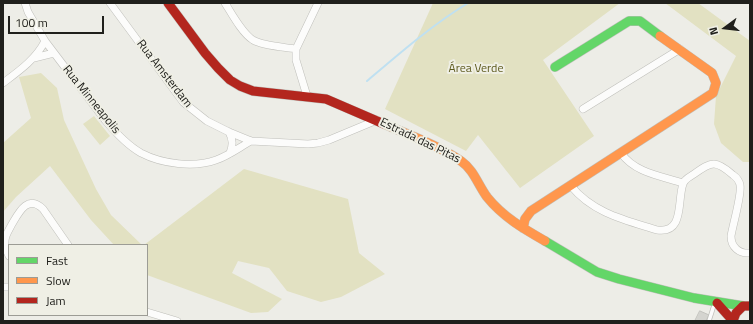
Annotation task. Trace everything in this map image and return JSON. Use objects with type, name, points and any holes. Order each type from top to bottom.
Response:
[{"type":"main road","name":"Estrada das Pitas","points":[[168,3],[205,53],[230,80],[240,86],[252,91],[317,97],[340,104],[444,151],[461,161],[470,169],[492,204],[499,211],[523,228],[597,272],[619,279],[716,303],[747,306]]},
{"type":"main road","points":[[523,228],[525,219],[531,211],[715,90],[716,79],[712,73],[640,21],[632,20],[555,67]]},
{"type":"main road","points":[[716,303],[733,321],[736,313],[747,306]]},
{"type":"street","name":"Rua Minneapolis","points":[[25,3],[28,12],[45,41],[104,120],[116,133],[142,153],[170,162],[197,164],[217,160],[251,141]]},
{"type":"street","name":"Rua Amsterdam","points":[[110,3],[183,102],[207,121],[251,141]]},
{"type":"street","points":[[225,3],[245,32],[254,40],[296,49]]},
{"type":"street","points":[[307,96],[296,60],[296,49],[318,3]]},
{"type":"street","points":[[3,83],[34,58],[45,41]]},
{"type":"street","points":[[583,109],[680,49]]},
{"type":"street","points":[[34,58],[54,53]]},
{"type":"street","points":[[251,141],[308,144],[318,143],[377,120]]},
{"type":"street","points":[[229,132],[232,139],[230,153]]},
{"type":"street","points":[[621,153],[631,164],[641,170],[683,183]]},
{"type":"street","points":[[571,186],[585,200],[607,214],[658,230],[664,230],[673,226],[677,220],[683,183],[688,177],[705,166],[711,164],[720,165],[736,177],[740,183],[731,239],[733,246],[738,251],[746,254],[750,253]]},
{"type":"street","points":[[8,253],[4,243],[5,235],[20,210],[30,203],[38,204],[43,209],[67,244]]},
{"type":"street","points":[[148,312],[177,321]]},
{"type":"lane","points":[[709,321],[716,303]]},
{"type":"green space","name":"Área Verde","points":[[433,3],[620,3],[543,60],[594,136],[520,188],[478,135],[466,151],[385,109]]},
{"type":"green space","points":[[665,3],[698,3],[750,41],[750,162],[743,162],[721,143],[714,124],[716,96],[736,56]]},
{"type":"green space","points":[[41,73],[57,88],[64,120],[96,189],[111,215],[141,244],[113,244],[91,220],[50,166],[16,197],[3,212],[3,143],[31,118],[19,77]]},
{"type":"green space","points":[[94,116],[110,136],[100,145],[83,124]]},
{"type":"green space","points":[[244,169],[348,199],[359,253],[385,274],[341,297],[321,302],[287,291],[269,268],[238,261],[232,273],[282,299],[268,312],[251,313],[148,275],[148,244],[145,244]]},
{"type":"building","points":[[700,311],[709,315],[706,321],[695,321]]},
{"type":"waterway","points":[[367,81],[429,30],[468,3]]},
{"type":"traffic: fast","points":[[555,67],[629,21],[640,21],[660,36]]},
{"type":"traffic: fast","points":[[545,241],[597,272],[694,298],[743,306]]},
{"type":"traffic: slow","points":[[523,228],[525,219],[531,211],[713,93],[716,83],[712,73],[660,36]]},
{"type":"traffic: slow","points":[[384,124],[433,145],[461,161],[473,173],[487,197],[500,211],[545,241]]},
{"type":"traffic: jam","points":[[168,3],[218,68],[230,80],[240,86],[253,91],[326,99],[384,124]]},
{"type":"traffic: jam","points":[[717,303],[733,321]]},
{"type":"traffic: jam","points":[[733,321],[736,313],[743,306],[750,306]]}]
